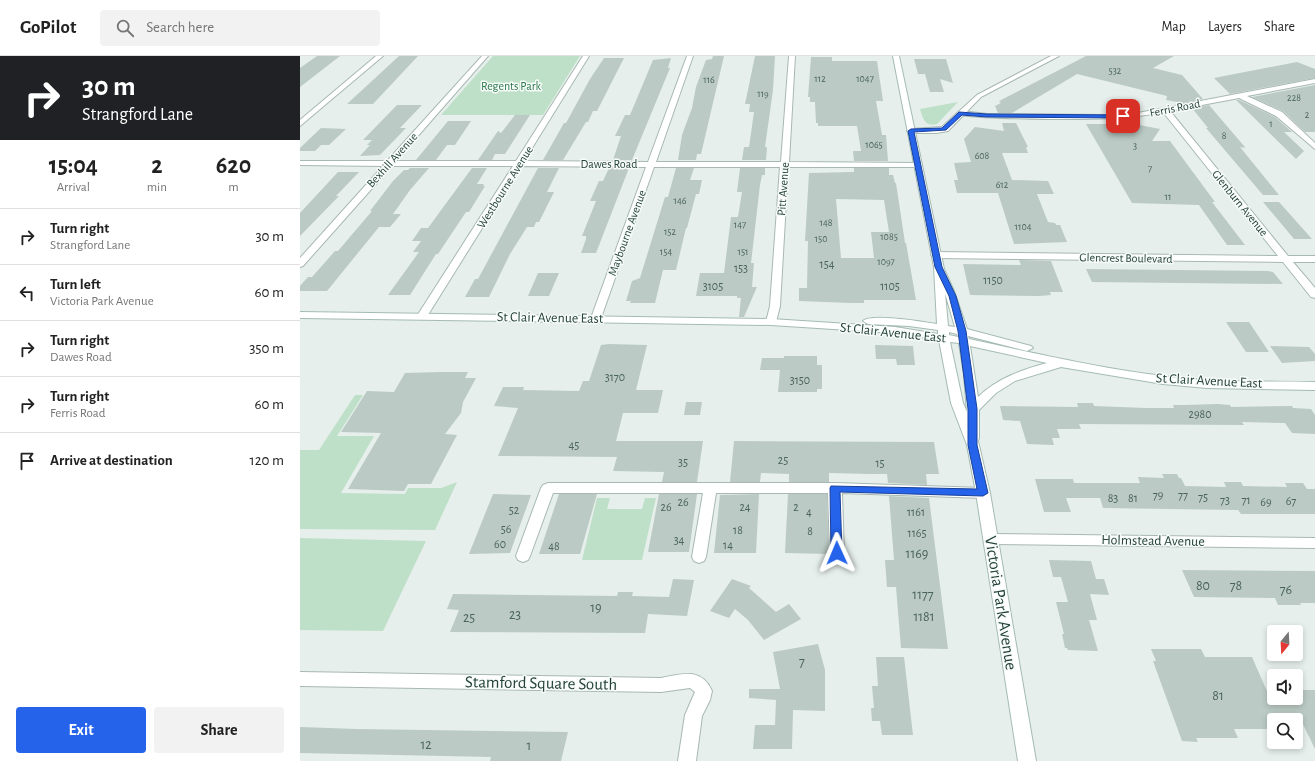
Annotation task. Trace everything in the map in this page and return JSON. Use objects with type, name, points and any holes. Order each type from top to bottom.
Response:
[{"type":"street","points":[[300,124],[380,56]]},
{"type":"street","name":"Bexhill Avenue","points":[[300,264],[486,56]]},
{"type":"street","name":"Westbourne Avenue","points":[[422,316],[520,163],[586,56]]},
{"type":"street","name":"Maybourne Avenue","points":[[596,318],[690,56]]},
{"type":"street","name":"Pitt Avenue","points":[[771,322],[775,306],[792,56]]},
{"type":"street","name":"Victoria Park Avenue","points":[[896,56],[936,255],[939,267],[952,296],[963,336],[973,409],[972,445]]},
{"type":"street","points":[[911,131],[944,129],[979,96],[1056,56]]},
{"type":"street","name":"Ferris Road","points":[[961,113],[987,116],[1107,117],[1138,115],[1315,81]]},
{"type":"street","points":[[1239,95],[1279,114],[1315,147]]},
{"type":"street","name":"Glenburn Avenue","points":[[1165,110],[1315,295]]},
{"type":"street","name":"Dawes Road","points":[[300,163],[918,165]]},
{"type":"street","name":"Glencrest Boulevard","points":[[936,255],[1315,259]]},
{"type":"street","name":"Victoria Park Avenue","points":[[939,267],[943,332],[957,403],[972,445],[983,493],[1027,761]]},
{"type":"street","name":"St Clair Avenue East","points":[[300,315],[596,318],[771,322],[943,332],[1061,357],[1080,366]]},
{"type":"street","name":"St Clair Avenue East","points":[[963,336],[1060,363],[1163,380],[1207,384],[1315,386]]},
{"type":"street","points":[[973,409],[982,398],[1018,374],[1060,363]]},
{"type":"street","points":[[523,556],[548,488],[835,488],[983,493]]},
{"type":"street","points":[[699,557],[710,488]]},
{"type":"street","points":[[835,488],[837,553]]},
{"type":"street","name":"Holmstead Avenue","points":[[991,539],[1315,543]]},
{"type":"street","name":"Stamford Square South","points":[[300,679],[661,685],[692,680],[700,684],[704,691],[702,700],[694,715],[687,761]]},
{"type":"green space","name":"Regents Park","points":[[493,56],[580,56],[543,115],[441,115]]},
{"type":"green space","points":[[958,102],[937,124],[933,125],[925,121],[920,109]]},
{"type":"green space","points":[[355,395],[363,395],[337,436],[374,436],[341,493],[405,494],[408,488],[441,488],[457,482],[435,530],[300,529],[300,450],[319,450]]},
{"type":"green space","points":[[597,498],[610,498],[607,509],[642,509],[645,498],[656,498],[642,560],[582,560]]},
{"type":"green space","points":[[300,538],[426,541],[383,631],[300,630]]},
{"type":"building","points":[[317,56],[340,56],[300,87],[300,68]]},
{"type":"building","points":[[399,56],[418,56],[373,104],[347,104]]},
{"type":"building","points":[[713,56],[724,56],[701,154],[697,154],[696,160],[678,160],[682,135],[692,108],[696,87],[706,60],[712,59]]},
{"type":"building","points":[[755,56],[775,56],[773,90],[765,147],[767,147],[766,160],[742,160],[744,147],[749,147],[754,112],[749,112],[750,104],[745,104]]},
{"type":"building","points":[[1086,56],[1174,56],[1153,68],[1182,75],[1203,99],[1183,103],[1166,100],[1167,96],[1077,74],[1012,113],[998,113],[995,106],[1001,103],[999,102],[1001,100]]},
{"type":"building","points":[[811,57],[832,57],[832,61],[877,61],[883,101],[876,101],[882,135],[886,135],[888,161],[854,161],[853,151],[861,151],[857,126],[818,126],[818,123],[816,123],[815,102],[810,102],[810,97],[808,97]]},
{"type":"building","points":[[604,58],[624,58],[597,111],[593,111],[588,122],[586,122],[563,160],[543,160],[564,123],[566,123],[590,79]]},
{"type":"building","points":[[671,58],[668,68],[670,68],[632,160],[613,160],[621,136],[615,136],[625,115],[630,115],[653,60]]},
{"type":"building","points":[[914,59],[946,59],[953,83],[940,79],[944,92],[930,92],[925,74],[918,74]]},
{"type":"building","points":[[1297,62],[1315,69],[1315,78],[1230,94],[1214,78]]},
{"type":"building","points":[[1315,85],[1315,132],[1305,132],[1283,111],[1252,97]]},
{"type":"building","points":[[1236,100],[1275,117],[1292,132],[1284,132],[1304,151],[1296,159]]},
{"type":"building","points":[[397,105],[422,105],[400,128],[406,128],[380,155],[360,156],[370,145],[367,145],[372,140],[363,140]]},
{"type":"building","points":[[1209,105],[1244,146],[1245,148],[1240,147],[1279,195],[1263,195],[1206,128],[1208,128],[1192,108]]},
{"type":"building","points":[[515,115],[530,115],[505,154],[495,154],[492,160],[478,160],[498,131],[501,133]]},
{"type":"building","points":[[448,121],[471,121],[455,145],[447,145],[436,160],[416,160]]},
{"type":"building","points":[[1124,122],[1160,129],[1152,141],[1170,141],[1215,202],[1212,202],[1245,245],[1227,245],[1199,205],[1132,203],[1086,124],[1123,124]]},
{"type":"building","points":[[1002,123],[1016,123],[1028,147],[1026,147],[1028,153],[1002,153],[1012,180],[1048,181],[1054,194],[1037,194],[1048,222],[1060,225],[1067,242],[1014,244],[998,193],[957,193],[954,180],[958,180],[954,163],[971,162],[964,139],[975,127],[1004,131]]},
{"type":"building","points":[[321,128],[346,129],[329,145],[321,145],[315,151],[300,151],[300,148]]},
{"type":"building","points":[[410,168],[429,168],[410,190],[393,214],[401,214],[390,227],[379,227],[327,291],[300,291],[300,286],[308,277],[312,277],[335,251],[338,251],[372,211],[370,211],[393,181],[404,170],[408,170]]},
{"type":"building","points":[[472,168],[487,168],[477,184],[484,184],[483,186],[485,186],[469,212],[466,212],[438,254],[436,254],[410,295],[388,295],[419,252],[413,252],[421,241],[412,241],[421,228],[428,228]]},
{"type":"building","points":[[538,168],[559,168],[547,192],[554,192],[539,222],[536,222],[534,227],[527,227],[510,254],[489,297],[465,297],[475,279],[478,279]]},
{"type":"building","points":[[609,168],[629,168],[596,253],[581,253],[586,239],[586,236],[582,236],[596,201],[590,201],[599,181],[603,181]]},
{"type":"building","points":[[676,168],[694,168],[690,180],[702,180],[699,194],[696,194],[686,228],[676,270],[663,270],[655,303],[630,303],[631,301],[626,301],[632,281],[640,278],[665,197],[668,197]]},
{"type":"building","points":[[740,168],[765,168],[765,175],[762,175],[760,185],[751,263],[754,263],[752,287],[757,287],[744,317],[739,317],[741,298],[737,298],[737,296],[696,296],[700,273],[724,273],[731,217],[738,217],[742,192],[737,192]]},
{"type":"building","points":[[854,168],[889,168],[889,175],[893,175],[896,183],[905,243],[916,300],[864,300],[864,303],[799,301],[799,288],[807,288],[808,241],[805,241],[809,173],[854,172]],"holes":[[[836,199],[884,200],[889,232],[871,232],[874,258],[841,258]]]},
{"type":"building","points":[[338,172],[359,172],[336,196],[339,196],[300,236],[300,213]]},
{"type":"building","points":[[1263,202],[1279,202],[1312,239],[1294,239]]},
{"type":"building","points":[[1019,260],[1051,261],[1063,292],[1050,292],[1051,295],[1039,296],[970,295],[963,264],[1021,265]]},
{"type":"building","points":[[1086,269],[1268,271],[1273,272],[1283,284],[1092,282]]},
{"type":"building","points":[[538,273],[559,273],[549,296],[528,296]]},
{"type":"building","points":[[1226,322],[1249,322],[1269,352],[1246,352]]},
{"type":"building","points":[[601,345],[647,345],[636,390],[663,390],[658,413],[623,413],[616,441],[703,441],[697,482],[662,482],[664,472],[613,471],[617,457],[498,456],[518,408],[494,406],[503,387],[524,387],[523,390],[579,391],[583,381],[589,381]]},
{"type":"building","points":[[875,345],[913,346],[915,365],[897,365],[896,359],[876,359]]},
{"type":"building","points":[[1270,346],[1309,347],[1315,354],[1315,361],[1282,363]]},
{"type":"building","points":[[784,356],[817,356],[817,365],[822,365],[822,389],[817,389],[817,392],[778,392],[780,370],[760,370],[762,358],[784,358]]},
{"type":"building","points":[[468,372],[465,378],[476,378],[463,402],[461,413],[445,434],[457,435],[431,484],[408,484],[404,491],[348,489],[381,433],[341,432],[367,391],[394,392],[405,373]]},
{"type":"building","points":[[686,402],[702,402],[700,415],[684,415]]},
{"type":"building","points":[[1077,403],[1093,403],[1094,406],[1146,408],[1174,408],[1173,405],[1218,404],[1230,405],[1231,407],[1292,406],[1293,408],[1311,409],[1315,415],[1315,434],[1292,433],[1285,423],[1242,422],[1244,425],[1079,424],[1081,429],[1057,429],[1060,438],[1052,438],[1054,445],[1027,444],[1020,421],[1003,420],[1000,406],[1078,407]]},
{"type":"building","points":[[734,441],[934,442],[939,474],[926,474],[927,485],[888,483],[887,474],[829,473],[829,482],[789,482],[789,474],[761,473],[760,482],[730,482]]},
{"type":"building","points":[[1162,474],[1177,474],[1185,486],[1226,487],[1224,482],[1241,482],[1243,486],[1287,487],[1285,483],[1303,483],[1307,489],[1315,489],[1315,514],[1241,514],[1238,510],[1103,508],[1100,498],[1066,498],[1071,512],[1044,512],[1035,479],[1073,479],[1074,483],[1140,483],[1138,477],[1164,478]]},
{"type":"building","points":[[493,494],[531,495],[510,553],[469,554]]},
{"type":"building","points":[[559,494],[597,494],[580,554],[539,554]]},
{"type":"building","points":[[659,494],[697,494],[689,552],[648,552]]},
{"type":"building","points":[[759,494],[756,553],[714,553],[720,495]]},
{"type":"building","points":[[788,494],[827,494],[829,554],[785,553]]},
{"type":"building","points":[[889,496],[929,498],[948,649],[901,648],[896,587],[887,587],[885,560],[894,560]]},
{"type":"building","points":[[1049,560],[1091,561],[1096,579],[1104,579],[1109,595],[1090,594],[1097,620],[1089,620],[1098,651],[1068,650],[1065,648],[1062,634],[1064,634],[1056,602],[1068,602],[1061,577],[1053,577]]},
{"type":"building","points":[[1182,570],[1315,571],[1315,603],[1300,603],[1301,605],[1278,605],[1275,598],[1194,597]]},
{"type":"building","points":[[673,579],[694,580],[687,616],[648,614],[645,633],[450,632],[459,610],[447,609],[453,594],[617,596],[618,592],[633,592],[632,596],[669,597]]},
{"type":"building","points":[[732,579],[751,586],[749,588],[776,612],[789,604],[801,619],[764,640],[748,620],[735,609],[729,618],[710,611]]},
{"type":"building","points":[[818,644],[825,670],[825,711],[793,710],[792,749],[753,749],[755,725],[775,725],[776,700],[749,698],[749,689],[780,689],[773,652]]},
{"type":"building","points":[[1151,649],[1201,649],[1205,657],[1252,657],[1267,691],[1267,705],[1303,705],[1303,690],[1315,690],[1315,749],[1303,724],[1303,713],[1267,713],[1267,729],[1234,729],[1238,738],[1196,738],[1198,742],[1182,741],[1153,661],[1156,661]]},
{"type":"building","points":[[876,657],[904,657],[913,735],[882,735],[880,721],[872,721],[871,708],[874,708],[872,686],[878,686]]},
{"type":"building","points":[[300,727],[568,732],[561,761],[490,761],[491,757],[300,753]]},
{"type":"route","points":[[837,553],[835,488],[983,493],[972,445],[973,409],[962,331],[952,296],[939,267],[911,131],[934,131],[944,129],[949,126],[961,113],[987,116],[1123,116]]}]
